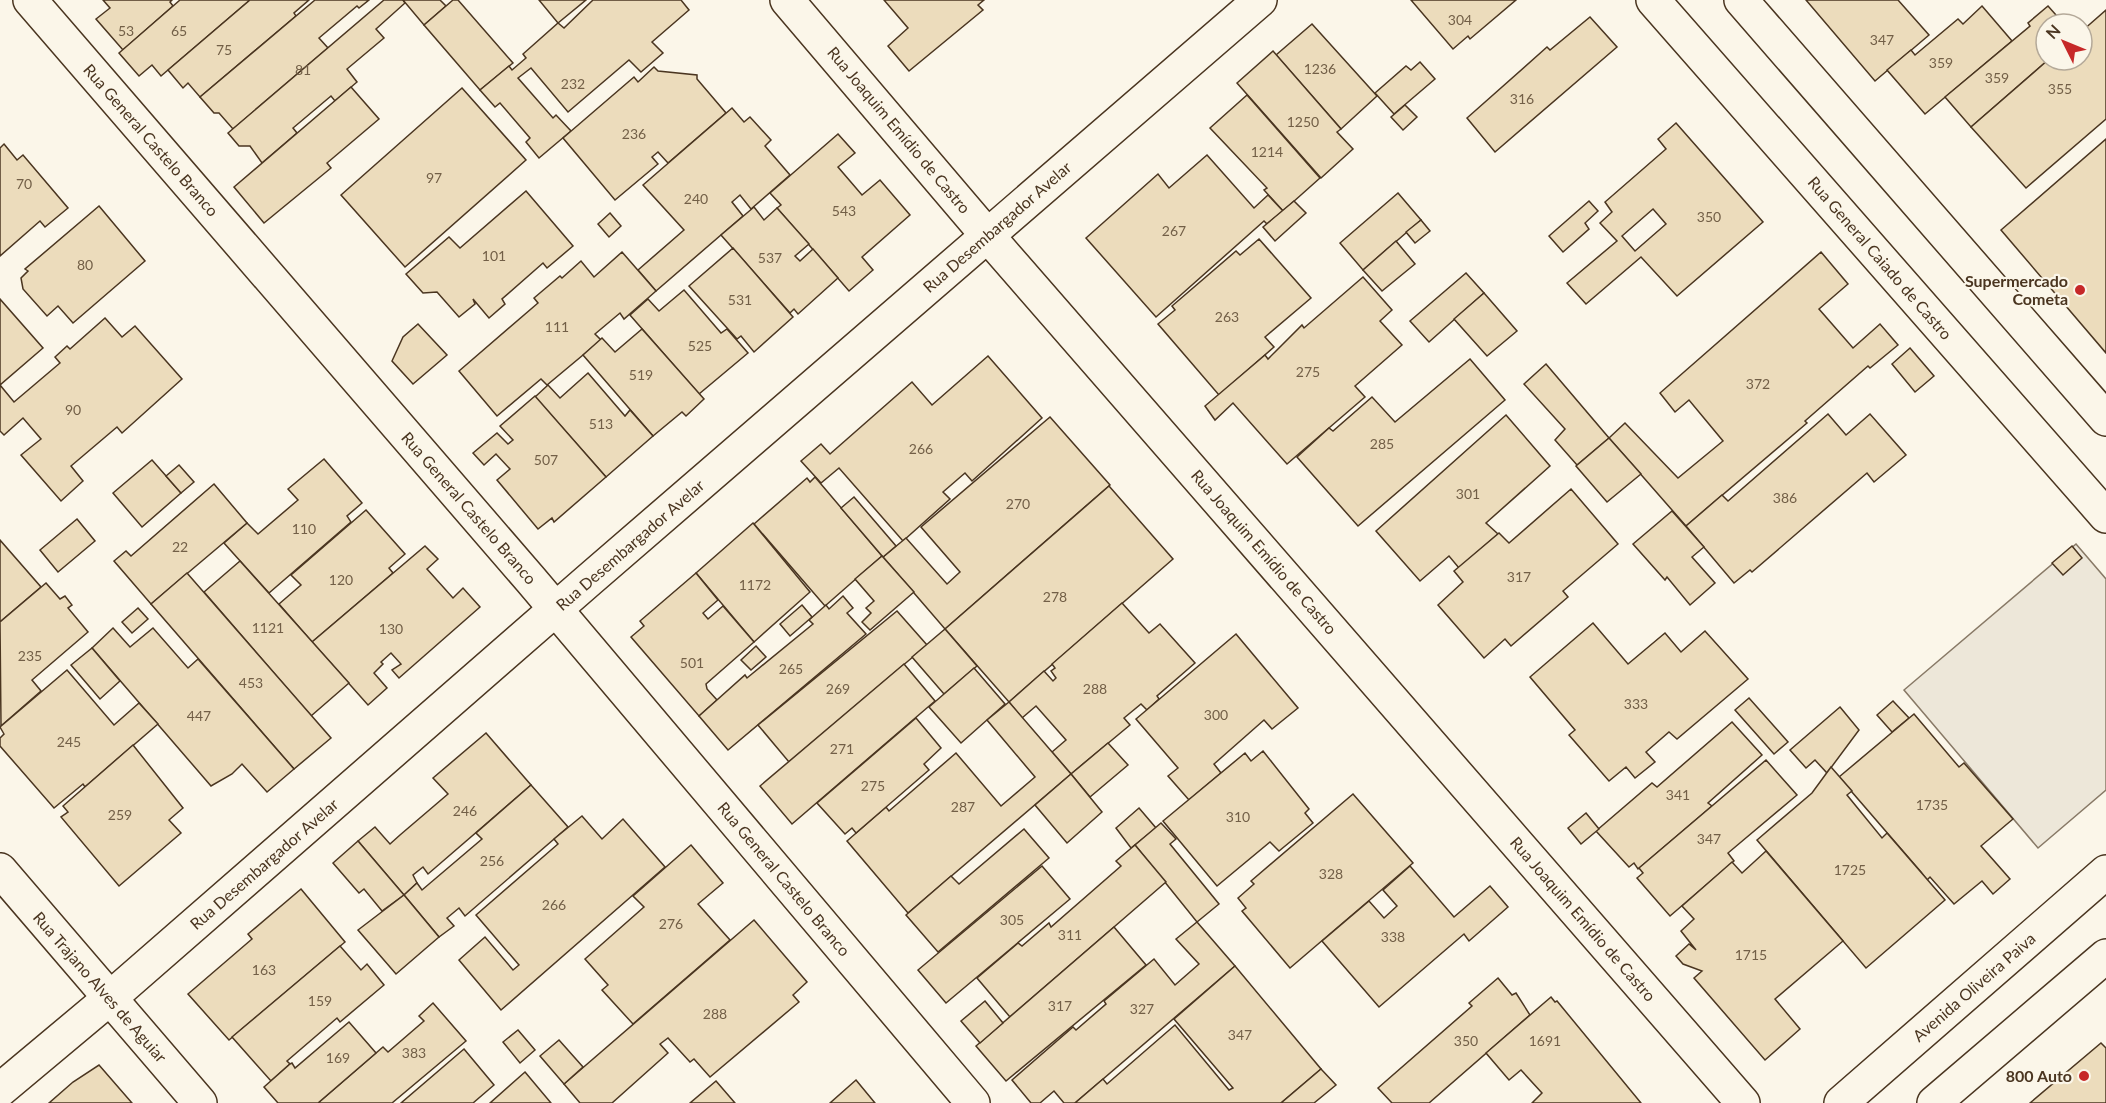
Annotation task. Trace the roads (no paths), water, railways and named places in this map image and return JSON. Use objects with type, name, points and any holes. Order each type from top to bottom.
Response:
[{"type":"street","name":"Rua General Castelo Branco","points":[[30,0],[555,609],[973,1103]]},
{"type":"street","name":"Rua Joaquim Emídio de Castro","points":[[787,0],[987,235],[1743,1103]]},
{"type":"street","name":"Rua Desembargador Avelar","points":[[0,1090],[110,998],[555,609],[1260,0]]},
{"type":"street","name":"Rua General Caiado de Castro","points":[[1653,0],[2106,516]]},
{"type":"street","points":[[1741,0],[2106,419]]},
{"type":"street","name":"Rua Trajano Alves de Aguiar","points":[[0,870],[200,1103]]},
{"type":"street","name":"Avenida Oliveira Paiva","points":[[1841,1103],[2106,872]]},
{"type":"street","points":[[1934,1103],[2106,956]]},
{"type":"place","name":"Supermercado Cometa","points":[[2080,290]]},
{"type":"place","name":"800 Auto","points":[[2084,1076]]}]
